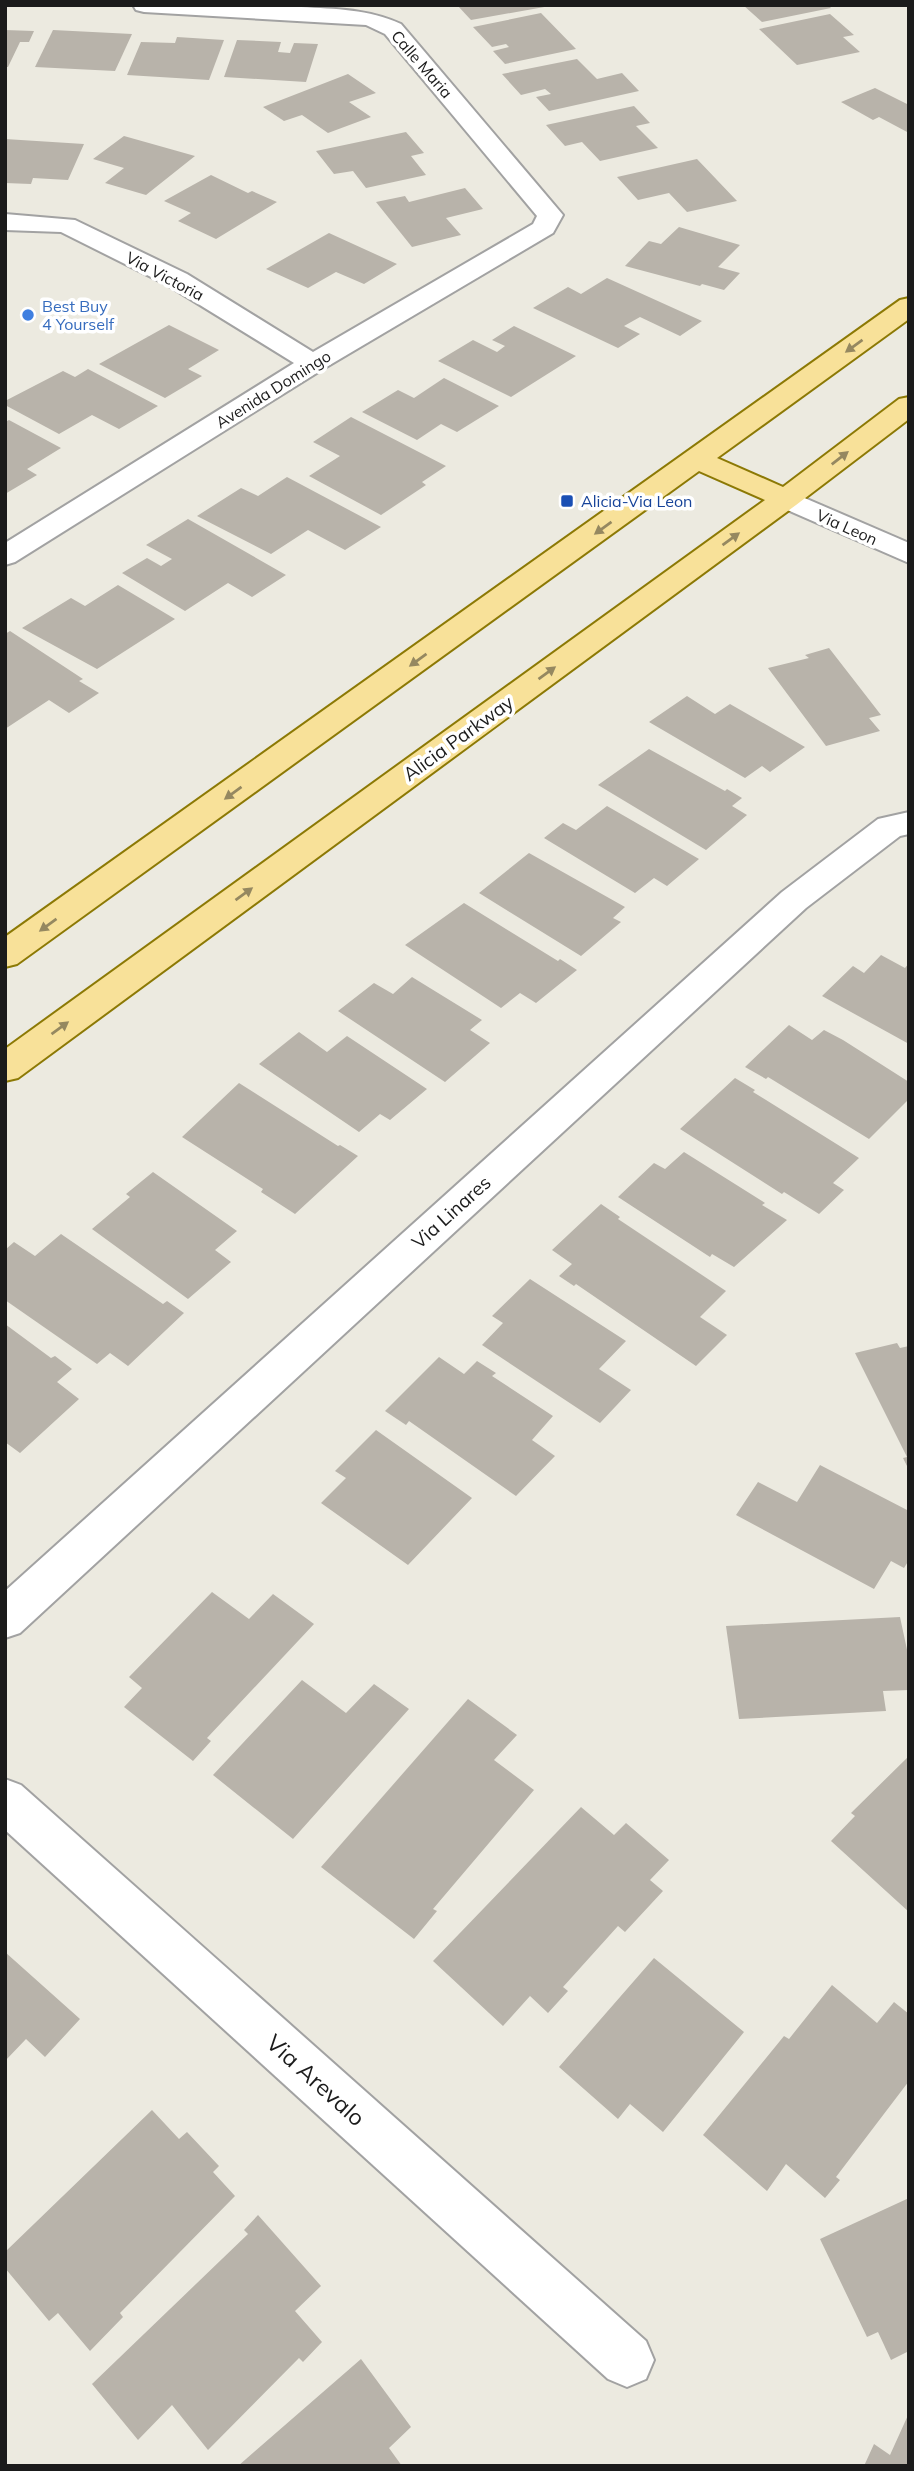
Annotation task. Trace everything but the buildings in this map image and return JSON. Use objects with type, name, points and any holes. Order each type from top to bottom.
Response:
[{"type":"main road","points":[[5,955],[909,306]]},
{"type":"main road","name":"Alicia Parkway","points":[[5,1068],[786,499],[909,405]]},
{"type":"main road","points":[[698,460],[786,499]]},
{"type":"street","name":"Calle Maria","points":[[144,5],[371,19],[393,29],[550,215],[544,228]]},
{"type":"street","name":"Via Victoria","points":[[5,222],[66,225],[178,280],[313,363]]},
{"type":"street","name":"Avenida Domingo","points":[[5,556],[313,363],[544,228]]},
{"type":"street","name":"Via Leon","points":[[786,499],[909,554]]},
{"type":"street","name":"Via Linares","points":[[5,1619],[794,900],[890,827],[909,823]]},
{"type":"street","name":"Via Arevalo","points":[[5,1800],[627,2360]]},
{"type":"place","name":"Best Buy 4 Yourself","points":[[28,315]]},
{"type":"place","name":"Alicia-Via Leon","points":[[567,501]]}]
